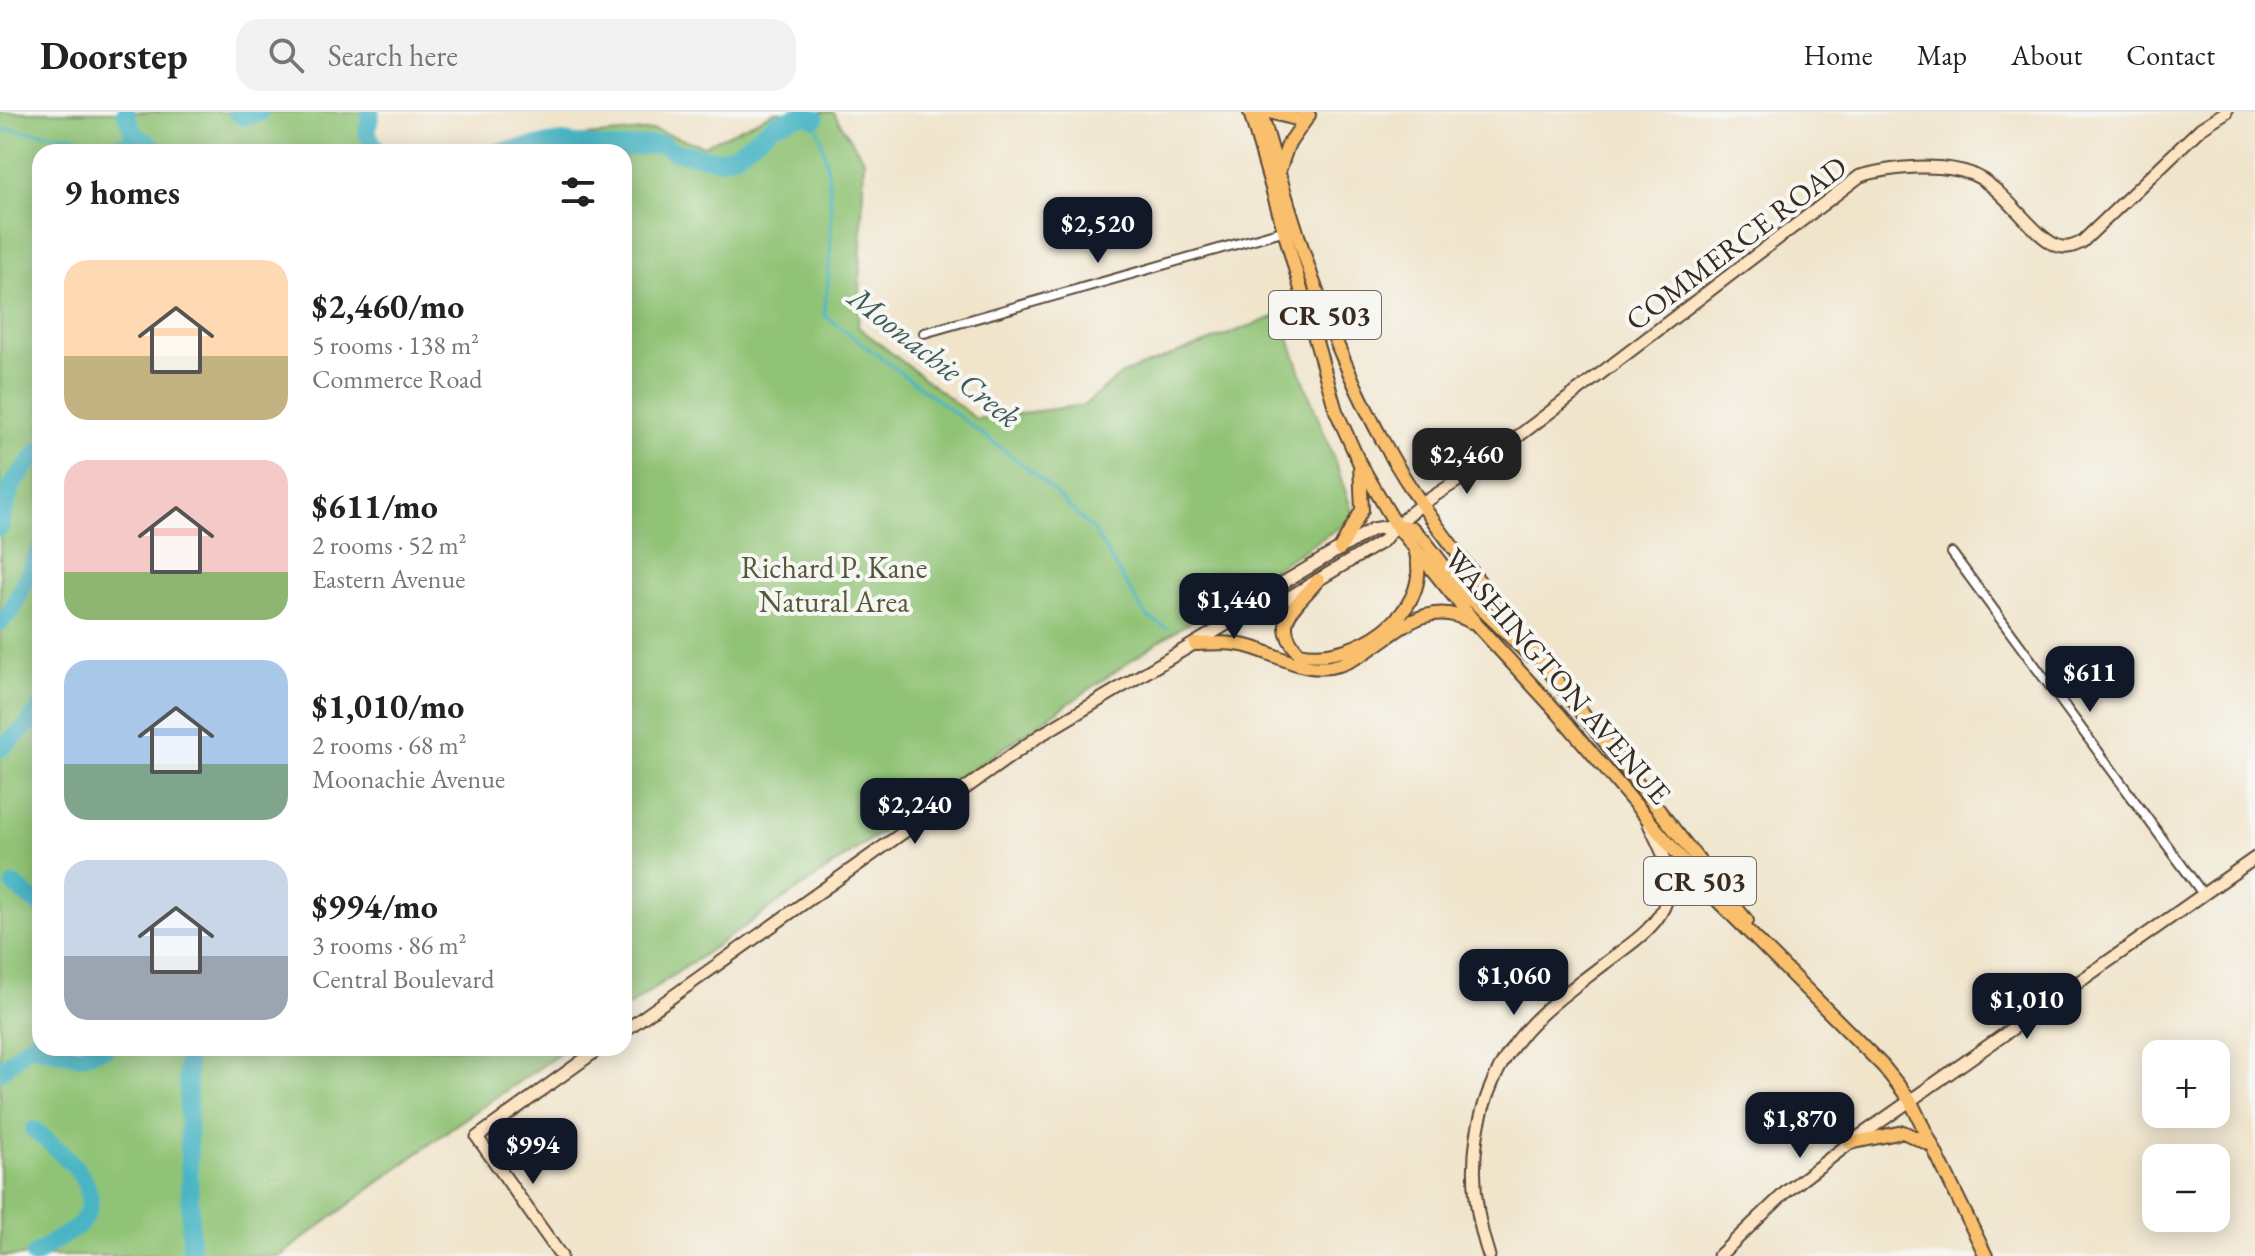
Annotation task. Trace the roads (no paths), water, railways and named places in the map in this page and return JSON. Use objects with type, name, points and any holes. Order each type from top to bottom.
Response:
[{"type":"main road","name":"WASHINGTON AVENUE","points":[[1250,112],[1332,397],[1359,462],[1396,525],[1477,625],[1713,896],[1883,1066],[1910,1100]]},
{"type":"main road","name":"WASHINGTON AVENUE","points":[[1261,112],[1306,268],[1331,331],[1385,446],[1421,504],[1555,679],[1787,971]]},
{"type":"main road","points":[[1269,112],[1296,119],[1311,113]]},
{"type":"main road","points":[[1279,175],[1281,158],[1311,113]]},
{"type":"main road","points":[[1340,549],[1362,510],[1359,462]]},
{"type":"main road","points":[[1396,525],[1412,528],[1465,593],[1555,679]]},
{"type":"main road","points":[[1318,580],[1286,616],[1285,631],[1299,653],[1319,657],[1345,653],[1383,630],[1403,613],[1415,591],[1420,567],[1415,550]]},
{"type":"main road","points":[[1195,644],[1235,644],[1298,666],[1326,667],[1353,659],[1433,612],[1453,613],[1477,625]]},
{"type":"main road","name":"CR 503","points":[[1910,1100],[1986,1256]]},
{"type":"main road","points":[[1850,1143],[1903,1132],[1934,1146]]},
{"type":"street","name":"COMMERCE ROAD","points":[[1254,608],[1268,610],[1383,541],[1421,504],[1481,465],[1860,176],[1893,169],[1955,169],[1970,174],[1996,189],[2052,243],[2067,248],[2082,242],[2201,128],[2226,112]]},
{"type":"street","points":[[924,333],[1282,231]]},
{"type":"street","points":[[632,1025],[1039,736],[1254,608],[1261,596],[1373,529],[1396,525]]},
{"type":"street","points":[[1952,553],[2203,894]]},
{"type":"street","points":[[1489,1256],[1476,1208],[1473,1163],[1488,1093],[1509,1053],[1540,1015],[1648,929],[1663,909],[1669,872],[1645,816]]},
{"type":"street","points":[[1719,1256],[1787,1191],[1850,1143],[2255,858]]},
{"type":"street","points":[[561,1256],[477,1137],[589,1056]]},
{"type":"waterway","points":[[125,112],[133,133],[149,144]]},
{"type":"waterway","name":"Moonachie Creek","points":[[237,112],[245,117],[260,112]]},
{"type":"waterway","name":"Moonachie Creek","points":[[371,112],[367,133],[373,144]]},
{"type":"waterway","name":"Moonachie Creek","points":[[632,147],[663,144],[672,151],[719,160],[736,154],[775,124],[804,114],[815,119]]},
{"type":"waterway","name":"Moonachie Creek","points":[[815,119],[830,192],[831,241],[824,315],[1034,473],[1093,530],[1146,616],[1167,628]]},
{"type":"waterway","points":[[0,129],[73,136],[98,143],[132,136]]},
{"type":"waterway","name":"Moonachie Creek","points":[[549,144],[577,144]]},
{"type":"waterway","points":[[0,528],[12,484],[32,460]]},
{"type":"waterway","points":[[0,622],[12,610],[32,567]]},
{"type":"waterway","points":[[0,749],[32,719]]},
{"type":"waterway","points":[[14,885],[32,899]]},
{"type":"waterway","points":[[0,1071],[32,1043]]},
{"type":"waterway","points":[[187,1056],[191,1256]]},
{"type":"waterway","points":[[34,1130],[78,1171],[89,1197],[88,1210],[80,1224],[34,1256]]},
{"type":"park label","name":"Richard P. Kane Natural Area","points":[[834,584]]}]
